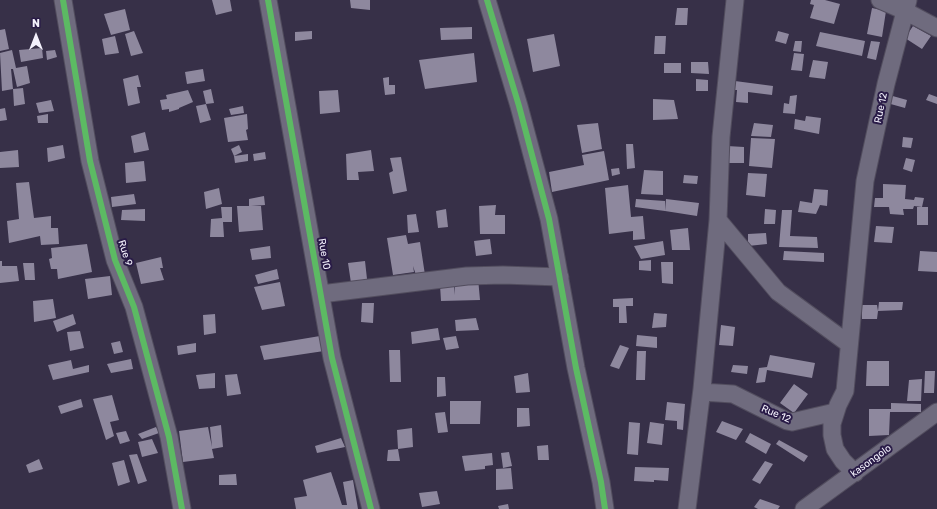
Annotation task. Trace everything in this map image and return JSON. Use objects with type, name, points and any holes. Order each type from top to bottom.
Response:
[{"type":"street","name":"Rue 9","points":[[63,0],[90,161],[115,260],[134,307],[169,437],[182,509]]},
{"type":"street","name":"Rue 10","points":[[268,0],[332,358],[371,509]]},
{"type":"street","points":[[487,0],[519,106],[543,197],[560,277],[576,368],[601,482],[605,509]]},
{"type":"street","points":[[687,509],[702,392],[718,220],[721,137],[735,0]]},
{"type":"street","points":[[880,0],[907,5],[937,28]]},
{"type":"street","name":"Rue 12","points":[[702,392],[733,394],[787,421],[792,422],[835,412],[845,391],[865,181],[886,84],[907,5]]},
{"type":"street","points":[[718,220],[778,292],[849,344]]},
{"type":"street","points":[[321,294],[467,276],[502,275],[560,277]]},
{"type":"street","points":[[835,412],[832,424],[832,435],[835,448],[843,461],[855,473]]},
{"type":"street","name":"kasongolo","points":[[804,509],[937,412]]},
{"type":"building","points":[[212,0],[230,0],[232,11],[216,15]]},
{"type":"building","points":[[350,0],[370,0],[370,10],[351,8]]},
{"type":"building","points":[[811,0],[825,0],[840,4],[834,24],[810,18],[814,5],[810,4]]},
{"type":"building","points":[[677,8],[688,8],[687,25],[675,25]]},
{"type":"building","points":[[872,8],[886,11],[882,37],[867,34]]},
{"type":"building","points":[[125,9],[130,30],[111,35],[104,14]]},
{"type":"building","points":[[913,26],[931,36],[922,49],[905,38]]},
{"type":"building","points":[[472,27],[472,39],[441,40],[440,28]]},
{"type":"building","points":[[5,29],[9,49],[0,51],[0,30]]},
{"type":"building","points":[[134,31],[143,53],[131,56],[125,34]]},
{"type":"building","points":[[312,31],[312,39],[295,41],[295,32]]},
{"type":"building","points":[[778,31],[789,34],[786,44],[775,41]]},
{"type":"building","points":[[820,32],[865,41],[862,56],[816,46]]},
{"type":"building","points":[[554,34],[560,66],[533,72],[527,39]]},
{"type":"building","points":[[115,36],[119,53],[105,55],[102,39]]},
{"type":"building","points":[[655,36],[666,36],[665,54],[654,54]]},
{"type":"building","points":[[795,41],[802,41],[801,52],[793,51]]},
{"type":"building","points":[[871,41],[880,42],[876,60],[867,58]]},
{"type":"building","points":[[42,48],[43,58],[21,62],[19,50]]},
{"type":"building","points":[[12,50],[16,68],[27,66],[30,83],[17,87],[13,69],[11,69],[13,89],[2,91],[0,53]]},
{"type":"building","points":[[55,50],[57,57],[47,60],[46,51]]},
{"type":"building","points":[[474,53],[477,82],[425,89],[419,60]]},
{"type":"building","points":[[794,53],[804,54],[802,71],[791,70]]},
{"type":"building","points":[[813,60],[828,62],[825,79],[809,77]]},
{"type":"building","points":[[691,62],[708,62],[709,74],[691,73]]},
{"type":"building","points":[[664,63],[681,63],[681,73],[664,73]]},
{"type":"building","points":[[203,69],[205,81],[187,84],[185,72]]},
{"type":"building","points":[[138,75],[141,87],[137,87],[140,103],[128,106],[123,79]]},
{"type":"building","points":[[389,77],[389,85],[395,85],[395,94],[385,95],[383,78]]},
{"type":"building","points":[[696,79],[708,80],[708,91],[696,91]]},
{"type":"building","points":[[735,81],[773,86],[772,95],[748,92],[748,103],[736,102],[737,90],[733,90]]},
{"type":"building","points":[[23,88],[25,104],[14,106],[13,89]]},
{"type":"building","points":[[211,89],[214,103],[206,104],[203,91]]},
{"type":"building","points":[[188,90],[193,102],[169,112],[169,109],[162,110],[160,100],[167,99],[166,95]]},
{"type":"building","points":[[338,90],[340,112],[320,114],[319,91]]},
{"type":"building","points":[[929,94],[937,97],[937,104],[926,100]]},
{"type":"building","points":[[797,95],[795,114],[783,113],[784,103],[789,104],[790,96]]},
{"type":"building","points":[[889,95],[907,100],[905,108],[887,103]]},
{"type":"building","points":[[653,99],[674,100],[678,119],[653,120]]},
{"type":"building","points":[[51,100],[54,111],[39,113],[36,103]]},
{"type":"building","points":[[206,104],[211,120],[200,123],[196,106]]},
{"type":"building","points":[[243,106],[244,113],[231,115],[229,109]]},
{"type":"building","points":[[5,108],[7,120],[0,121],[0,109]]},
{"type":"building","points":[[48,114],[48,123],[38,123],[37,116]]},
{"type":"building","points":[[247,114],[248,129],[246,130],[248,140],[228,142],[224,118]]},
{"type":"building","points":[[806,116],[821,118],[819,134],[794,129],[795,119],[805,121]]},
{"type":"building","points":[[598,123],[602,149],[582,153],[577,125]]},
{"type":"building","points":[[754,123],[773,125],[771,137],[751,136]]},
{"type":"building","points":[[145,132],[149,150],[134,153],[131,136]]},
{"type":"building","points":[[903,137],[913,138],[911,148],[902,147]]},
{"type":"building","points":[[751,138],[775,139],[772,168],[749,166]]},
{"type":"building","points":[[626,144],[633,144],[635,168],[627,169]]},
{"type":"building","points":[[63,145],[65,158],[48,162],[47,148]]},
{"type":"building","points":[[239,145],[242,152],[234,156],[231,149]]},
{"type":"building","points":[[727,146],[744,147],[744,163],[727,163]]},
{"type":"building","points":[[18,150],[19,167],[0,168],[0,152]]},
{"type":"building","points":[[371,150],[374,171],[358,172],[359,180],[347,180],[346,154]]},
{"type":"building","points":[[604,151],[609,180],[552,192],[549,172],[584,165],[582,155]]},
{"type":"building","points":[[265,152],[266,159],[254,161],[253,154]]},
{"type":"building","points":[[248,154],[248,161],[235,163],[234,156]]},
{"type":"building","points":[[401,157],[407,191],[393,194],[389,173],[393,171],[390,158]]},
{"type":"building","points":[[906,158],[915,160],[912,172],[903,169]]},
{"type":"building","points":[[144,161],[146,181],[126,183],[125,163]]},
{"type":"building","points":[[619,168],[620,174],[612,176],[611,169]]},
{"type":"building","points":[[644,170],[663,171],[663,195],[641,194]]},
{"type":"building","points":[[748,173],[767,174],[765,197],[746,195]]},
{"type":"building","points":[[684,175],[698,176],[697,184],[683,183]]},
{"type":"building","points":[[29,182],[34,218],[51,216],[51,228],[58,228],[59,244],[41,245],[40,236],[9,243],[7,221],[19,219],[16,183]]},
{"type":"building","points":[[883,184],[906,185],[905,199],[914,200],[915,197],[924,198],[922,207],[914,206],[913,209],[903,209],[904,215],[890,214],[889,207],[874,207],[875,198],[883,198]]},
{"type":"building","points":[[628,185],[631,217],[643,216],[645,239],[633,240],[633,231],[609,234],[605,188]]},
{"type":"building","points":[[219,188],[222,204],[206,209],[204,192]]},
{"type":"building","points":[[814,189],[828,190],[827,206],[820,205],[816,214],[798,212],[800,201],[812,203]]},
{"type":"building","points":[[134,194],[136,204],[112,207],[111,197]]},
{"type":"building","points":[[264,196],[265,205],[251,206],[261,206],[263,230],[239,232],[237,206],[249,206],[249,199]]},
{"type":"building","points":[[636,199],[665,201],[665,211],[635,207]]},
{"type":"building","points":[[666,199],[699,203],[697,216],[665,211]]},
{"type":"building","points":[[496,205],[495,215],[505,215],[505,234],[480,234],[479,206]]},
{"type":"building","points":[[221,207],[232,207],[232,222],[223,222],[224,237],[210,237],[211,219],[222,218]]},
{"type":"building","points":[[917,207],[928,207],[928,225],[917,225]]},
{"type":"building","points":[[145,209],[145,221],[121,220],[122,210]]},
{"type":"building","points":[[446,209],[448,227],[438,228],[436,211]]},
{"type":"building","points":[[765,209],[776,210],[775,224],[764,224]]},
{"type":"building","points":[[782,210],[792,210],[790,236],[817,237],[818,248],[779,247]]},
{"type":"building","points":[[416,214],[419,232],[408,233],[407,215]]},
{"type":"building","points":[[876,226],[894,227],[892,243],[874,242]]},
{"type":"building","points":[[688,228],[690,250],[672,250],[670,230]]},
{"type":"building","points":[[766,233],[767,244],[748,246],[748,234]]},
{"type":"building","points":[[406,235],[408,244],[420,242],[425,275],[416,275],[413,266],[414,272],[393,275],[387,238]]},
{"type":"building","points":[[490,239],[492,254],[476,256],[474,241]]},
{"type":"building","points":[[663,241],[665,255],[641,259],[634,246]]},
{"type":"building","points":[[87,244],[92,272],[58,279],[57,269],[51,269],[49,259],[52,258],[51,248]]},
{"type":"building","points":[[270,246],[271,258],[252,260],[250,249]]},
{"type":"building","points":[[784,251],[824,253],[824,262],[783,260]]},
{"type":"building","points":[[920,251],[937,252],[937,272],[918,271]]},
{"type":"building","points":[[161,257],[163,268],[160,268],[164,280],[141,284],[136,263]]},
{"type":"building","points":[[651,260],[651,271],[639,270],[639,261]]},
{"type":"building","points":[[0,261],[2,261],[2,266],[17,266],[19,281],[0,283]]},
{"type":"building","points":[[365,261],[367,279],[351,283],[348,263]]},
{"type":"building","points":[[661,262],[673,262],[673,284],[662,283]]},
{"type":"building","points":[[23,263],[34,263],[35,280],[25,280]]},
{"type":"building","points":[[277,269],[279,279],[258,284],[255,275]]},
{"type":"building","points":[[110,276],[112,295],[88,299],[85,279]]},
{"type":"building","points":[[478,278],[480,300],[441,301],[440,285],[454,284],[455,295],[455,280]]},
{"type":"building","points":[[280,282],[285,306],[262,310],[254,287]]},
{"type":"building","points":[[633,298],[633,306],[626,306],[627,323],[619,323],[619,307],[613,307],[613,299]]},
{"type":"building","points":[[53,299],[56,318],[34,322],[33,301]]},
{"type":"building","points":[[879,302],[903,302],[902,310],[878,311]]},
{"type":"building","points":[[362,303],[374,303],[373,323],[361,322]]},
{"type":"building","points":[[862,305],[877,305],[877,319],[862,319]]},
{"type":"building","points":[[654,313],[667,314],[666,327],[652,328]]},
{"type":"building","points":[[73,314],[76,324],[57,332],[53,321]]},
{"type":"building","points":[[215,314],[216,333],[204,335],[203,315]]},
{"type":"building","points":[[476,318],[479,330],[456,331],[455,320]]},
{"type":"building","points":[[721,325],[735,327],[733,346],[719,345]]},
{"type":"building","points":[[438,328],[440,340],[412,344],[411,332]]},
{"type":"building","points":[[80,331],[84,348],[70,351],[67,332]]},
{"type":"building","points":[[637,335],[657,337],[657,348],[636,346]]},
{"type":"building","points":[[320,336],[324,351],[264,360],[260,346]]},
{"type":"building","points":[[456,336],[459,348],[446,350],[443,338]]},
{"type":"building","points":[[120,341],[123,352],[114,354],[111,343]]},
{"type":"building","points":[[196,343],[196,352],[178,355],[177,346]]},
{"type":"building","points":[[620,345],[629,348],[619,369],[610,366]]},
{"type":"building","points":[[389,350],[400,350],[401,382],[390,382]]},
{"type":"building","points":[[637,351],[646,351],[645,380],[636,380]]},
{"type":"building","points":[[770,355],[815,363],[812,378],[767,370],[765,382],[756,383],[759,368],[767,367]]},
{"type":"building","points":[[131,359],[133,369],[111,373],[107,364]]},
{"type":"building","points":[[71,360],[73,369],[89,365],[89,372],[53,380],[48,365]]},
{"type":"building","points":[[867,361],[889,361],[889,386],[866,386]]},
{"type":"building","points":[[733,365],[748,366],[747,374],[731,372]]},
{"type":"building","points":[[925,371],[935,371],[934,393],[924,393]]},
{"type":"building","points":[[215,373],[215,388],[199,389],[196,375]]},
{"type":"building","points":[[528,373],[530,392],[516,393],[514,376]]},
{"type":"building","points":[[237,374],[241,394],[227,396],[225,375]]},
{"type":"building","points":[[437,377],[445,377],[446,396],[437,397]]},
{"type":"building","points":[[922,379],[921,401],[907,401],[909,380]]},
{"type":"building","points":[[794,384],[808,394],[794,413],[780,403]]},
{"type":"building","points":[[112,395],[119,420],[110,422],[114,436],[106,440],[93,399]]},
{"type":"building","points":[[81,399],[83,407],[61,414],[58,406]]},
{"type":"building","points":[[450,401],[481,401],[480,424],[450,424]]},
{"type":"building","points":[[667,402],[685,404],[683,430],[677,429],[677,421],[665,420]]},
{"type":"building","points":[[891,403],[921,404],[921,412],[890,412],[889,435],[869,436],[869,409],[891,409]]},
{"type":"building","points":[[517,408],[529,408],[530,426],[517,427]]},
{"type":"building","points":[[445,412],[448,432],[438,433],[435,413]]},
{"type":"building","points":[[722,421],[743,429],[736,440],[716,432]]},
{"type":"building","points":[[629,422],[640,423],[638,455],[627,454]]},
{"type":"building","points":[[650,422],[664,424],[662,445],[647,443]]},
{"type":"building","points":[[221,425],[223,447],[212,449],[214,458],[183,462],[179,431],[208,427],[212,447],[210,427]]},
{"type":"building","points":[[156,427],[159,433],[142,439],[138,434]]},
{"type":"building","points":[[412,428],[413,447],[398,449],[397,430]]},
{"type":"building","points":[[126,431],[130,441],[120,444],[116,433]]},
{"type":"building","points":[[750,433],[771,444],[766,454],[745,442]]},
{"type":"building","points":[[341,438],[345,447],[317,453],[315,446]]},
{"type":"building","points":[[152,439],[158,453],[142,457],[138,442]]},
{"type":"building","points":[[779,440],[808,456],[804,462],[776,444]]},
{"type":"building","points":[[548,445],[549,460],[538,460],[537,446]]},
{"type":"building","points":[[398,449],[400,461],[387,461],[388,450]]},
{"type":"building","points":[[509,452],[512,466],[503,468],[501,453]]},
{"type":"building","points":[[492,453],[493,465],[485,466],[485,469],[465,471],[462,456]]},
{"type":"building","points":[[137,454],[147,481],[138,484],[129,455]]},
{"type":"building","points":[[39,459],[43,469],[29,473],[26,465]]},
{"type":"building","points":[[124,460],[130,482],[118,486],[112,463]]},
{"type":"building","points":[[765,461],[773,464],[760,484],[752,480]]},
{"type":"building","points":[[635,467],[669,468],[668,481],[634,481]]},
{"type":"building","points":[[511,468],[513,489],[496,490],[496,469]]},
{"type":"building","points":[[331,472],[342,505],[347,505],[343,482],[353,480],[358,509],[296,509],[294,498],[307,496],[303,480]]},
{"type":"building","points":[[236,474],[237,485],[219,485],[219,475]]},
{"type":"building","points":[[437,491],[440,504],[422,507],[419,493]]},
{"type":"building","points":[[760,499],[780,506],[778,509],[758,509],[754,507]]},
{"type":"building","points":[[508,504],[509,509],[499,509],[498,506]]},
{"type":"cycle path","points":[[63,0],[90,161],[115,260],[134,307],[169,437],[182,509]]},
{"type":"cycle path","points":[[268,0],[332,358],[371,509]]},
{"type":"cycle path","points":[[487,0],[519,106],[549,219],[576,368],[601,482],[605,509]]}]
